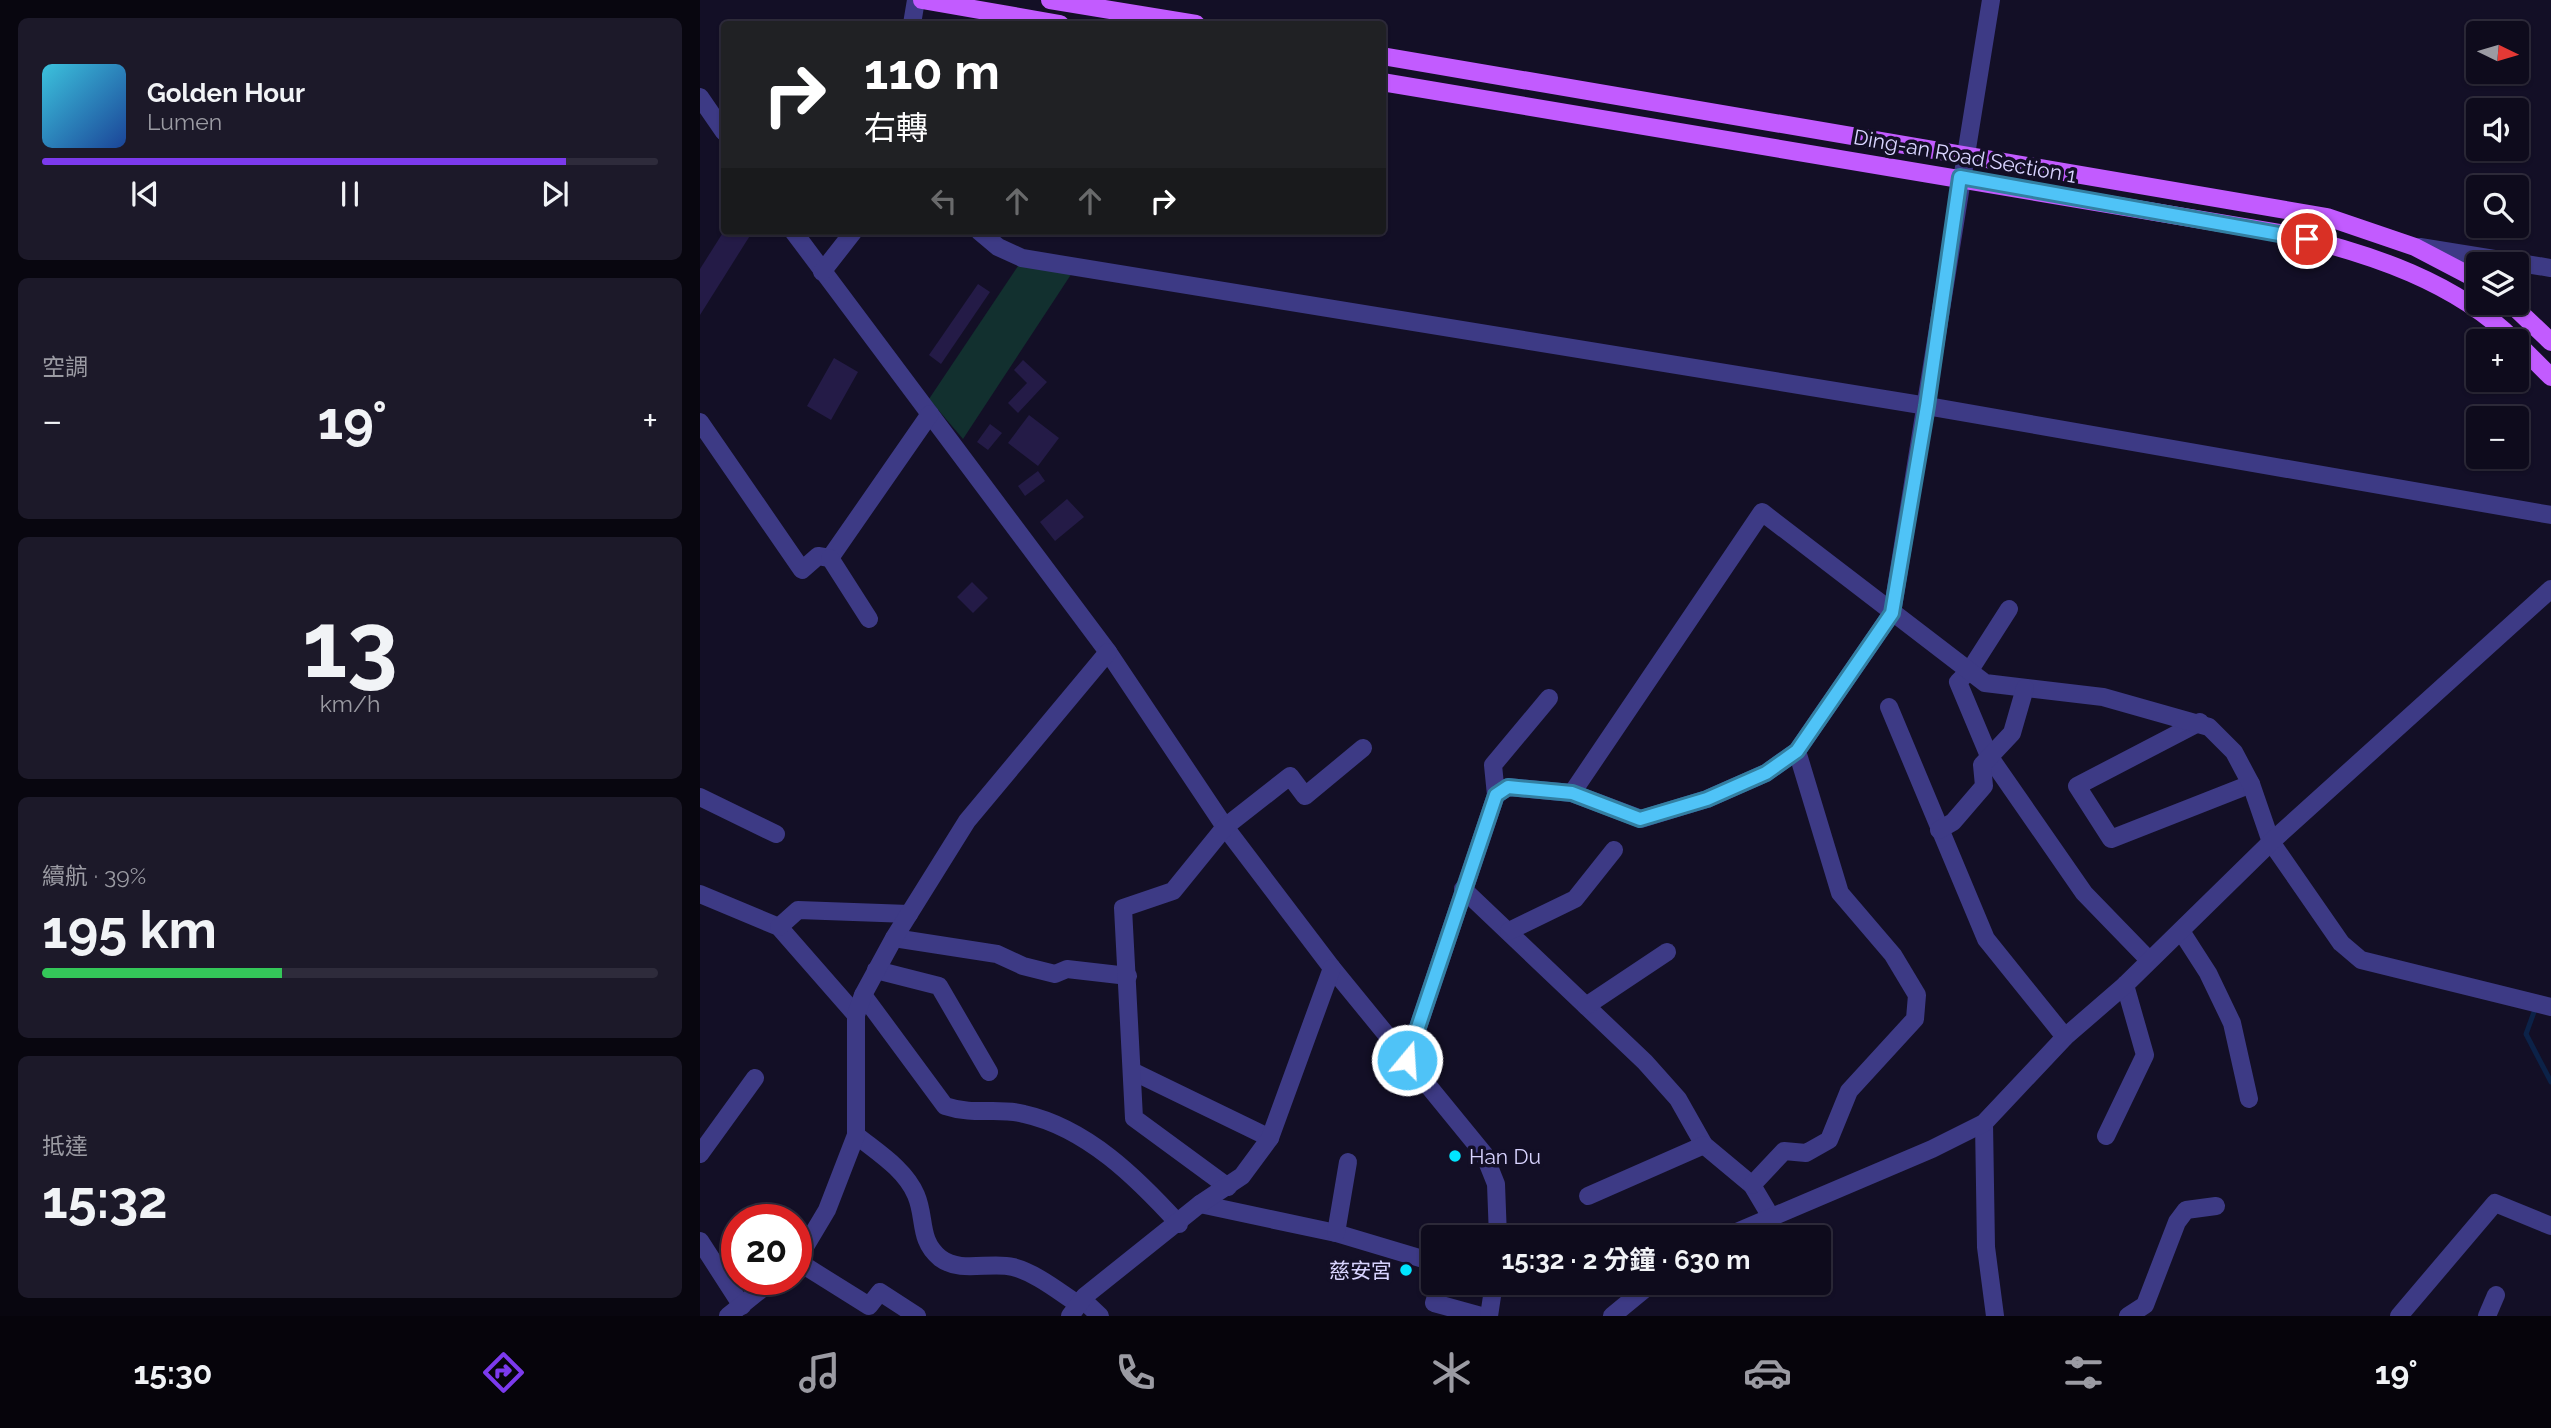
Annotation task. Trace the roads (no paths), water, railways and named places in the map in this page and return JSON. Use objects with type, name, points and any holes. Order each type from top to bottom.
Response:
[{"type":"main road","points":[[922,0],[1043,21]]},
{"type":"main road","points":[[1051,0],[1178,21]]},
{"type":"main road","name":"Ding-an Road Section 1","points":[[1386,57],[2327,217],[2415,247],[2466,274]]},
{"type":"main road","name":"Ding-an Road Section 1","points":[[1386,83],[1960,177],[2324,243],[2380,261],[2453,294],[2501,329]]},
{"type":"main road","points":[[2523,315],[2551,342]]},
{"type":"main road","name":"Ding-an Road Section 1","points":[[2529,355],[2551,377]]},
{"type":"street","points":[[912,21],[916,0]]},
{"type":"street","points":[[1496,795],[1508,787],[1572,793],[1640,819],[1707,799],[1766,773],[1797,751],[1892,613],[1927,406],[1960,177],[1991,0]]},
{"type":"street","points":[[700,97],[721,128]]},
{"type":"street","points":[[796,235],[1108,652],[1226,827],[1332,968],[1492,1168],[1498,1197],[1497,1225]]},
{"type":"street","points":[[822,272],[851,235]]},
{"type":"street","points":[[984,235],[998,247],[1022,258],[1927,406],[2551,515]]},
{"type":"street","points":[[2415,247],[2551,268]]},
{"type":"street","points":[[830,558],[930,414]]},
{"type":"street","points":[[700,422],[802,570],[817,556],[830,558],[869,619]]},
{"type":"street","points":[[1572,793],[1762,512],[1986,683],[2103,697],[2200,722],[2209,727],[2234,752],[2251,784],[2271,842],[2342,943],[2361,960],[2551,1007]]},
{"type":"street","points":[[1753,1225],[1932,1149],[1984,1123],[2065,1037],[2124,985],[2271,842],[2551,589]]},
{"type":"street","points":[[2008,609],[1969,670],[1958,682],[1989,756],[2084,893],[2149,960]]},
{"type":"street","points":[[812,1236],[827,1210],[856,1135],[856,1015],[863,995],[894,938],[967,821],[1108,652]]},
{"type":"street","points":[[1939,831],[1953,822],[1983,786],[1982,765],[2012,733],[2025,688]]},
{"type":"street","points":[[1407,1060],[1496,795],[1493,765],[1549,698]]},
{"type":"street","points":[[1889,707],[1986,939],[2065,1037]]},
{"type":"street","points":[[2200,722],[2077,786],[2111,839],[2251,784]]},
{"type":"street","points":[[1228,1187],[1134,1118],[1123,908],[1173,891],[1226,827],[1290,776],[1305,796],[1363,748]]},
{"type":"street","points":[[1752,1185],[1784,1151],[1805,1153],[1829,1139],[1849,1091],[1915,1019],[1917,995],[1893,955],[1840,893],[1797,751]]},
{"type":"street","points":[[700,797],[776,834]]},
{"type":"street","points":[[1509,931],[1575,899],[1614,850]]},
{"type":"street","points":[[1463,889],[1645,1062],[1678,1099],[1704,1145],[1752,1185],[1771,1217]]},
{"type":"street","points":[[700,894],[779,927],[856,1015]]},
{"type":"street","points":[[779,927],[798,909],[909,914]]},
{"type":"street","points":[[2181,930],[2208,973],[2232,1023],[2249,1099]]},
{"type":"street","points":[[894,938],[997,954],[1023,966],[1055,974],[1067,969],[1128,976]]},
{"type":"street","points":[[1586,1006],[1667,952]]},
{"type":"street","points":[[1077,1306],[1200,1204],[1242,1176],[1270,1138],[1332,968]]},
{"type":"street","points":[[876,970],[939,986],[989,1072]]},
{"type":"street","points":[[2106,1136],[2145,1055],[2124,985]]},
{"type":"street","points":[[863,995],[945,1106],[967,1113],[1020,1112],[1048,1120],[1117,1160],[1178,1224]]},
{"type":"street","points":[[1132,1071],[1270,1138]]},
{"type":"street","points":[[700,1154],[755,1077]]},
{"type":"street","points":[[1984,1123],[1986,1247],[1994,1316]]},
{"type":"street","points":[[856,1135],[898,1168],[916,1195],[926,1245],[943,1260],[979,1268],[1011,1266],[1040,1280],[1077,1306],[1100,1316]]},
{"type":"street","points":[[1588,1196],[1704,1145]]},
{"type":"street","points":[[1336,1233],[1348,1162]]},
{"type":"street","points":[[2399,1316],[2495,1203],[2551,1226]]},
{"type":"street","points":[[1200,1204],[1336,1233],[1421,1258]]},
{"type":"street","points":[[2128,1316],[2145,1305],[2177,1222],[2186,1210],[2216,1206]]},
{"type":"street","points":[[700,1241],[735,1311],[754,1295]]},
{"type":"street","points":[[812,1270],[869,1306],[880,1292],[917,1316]]},
{"type":"street","points":[[1436,1295],[1434,1303],[1481,1316]]},
{"type":"street","points":[[1489,1316],[1492,1295]]},
{"type":"street","points":[[1617,1315],[1639,1295]]},
{"type":"street","points":[[2487,1316],[2496,1295]]},
{"type":"waterway","points":[[2534,1012],[2526,1034],[2551,1082]]},
{"type":"place","name":"Han Du","points":[[1455,1156]]},
{"type":"place","name":"慈安宮","points":[[1406,1270]]}]
